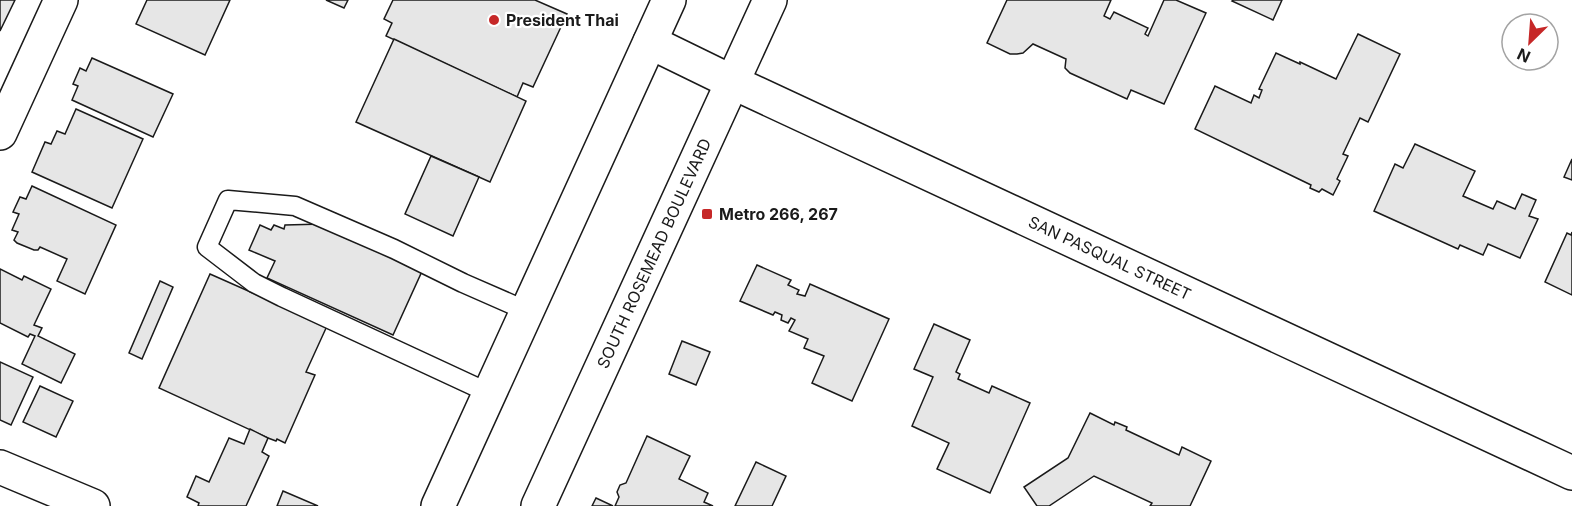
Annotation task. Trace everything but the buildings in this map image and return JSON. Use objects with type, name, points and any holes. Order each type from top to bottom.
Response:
[{"type":"street","points":[[0,133],[61,0]]},
{"type":"street","name":"SOUTH ROSEMEAD BOULEVARD","points":[[538,506],[770,0]]},
{"type":"street","points":[[438,506],[650,42],[663,2]]},
{"type":"street","name":"SAN PASQUAL STREET","points":[[650,42],[1572,473]]},
{"type":"street","points":[[0,466],[93,506]]},
{"type":"lane","points":[[489,393],[255,283],[207,247],[228,200],[295,206],[527,311]]},
{"type":"place","name":"President Thai","points":[[494,20]]},
{"type":"place","name":"Metro 266, 267","points":[[707,214]]}]
